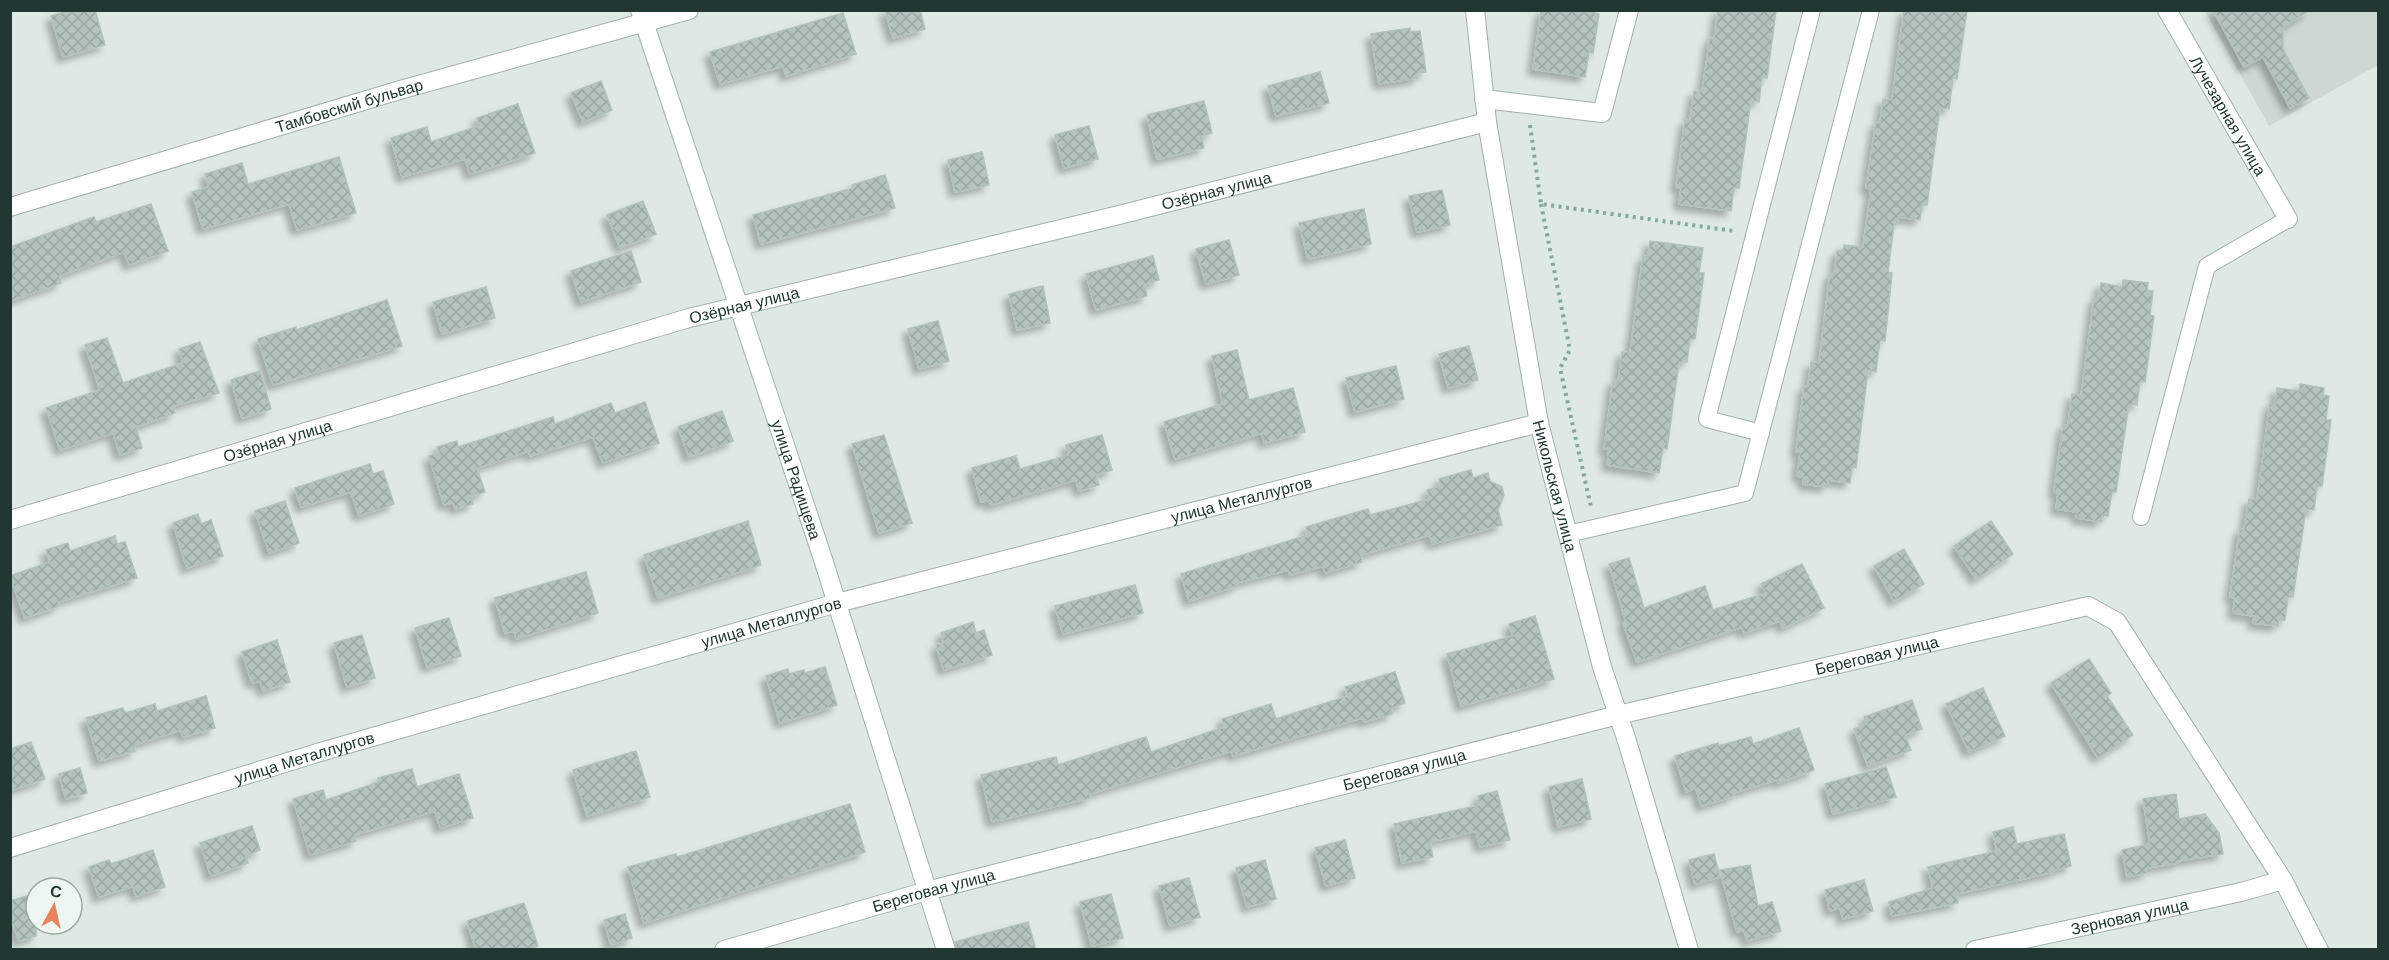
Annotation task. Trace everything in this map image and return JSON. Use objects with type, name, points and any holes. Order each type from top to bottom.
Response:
[{"type":"street","name":"Тамбовский бульвар","points":[[10,207],[642,17],[689,10]]},
{"type":"street","name":"Никольская улица","points":[[1475,10],[1487,122],[1539,423],[1602,667],[1689,950]]},
{"type":"street","points":[[1484,99],[1602,113],[1629,10]]},
{"type":"street","name":"Лучезарная улица","points":[[2167,10],[2288,219]]},
{"type":"street","name":"улица Радищева","points":[[642,17],[737,305],[758,360],[946,950]]},
{"type":"street","name":"Озёрная улица","points":[[10,520],[737,305],[1103,219],[1487,122]]},
{"type":"street","name":"улица Металлургов","points":[[10,848],[317,753],[837,603],[1539,423]]},
{"type":"street","name":"Береговая улица","points":[[724,950],[927,891],[1618,715],[2088,606],[2117,622],[2283,880]]},
{"type":"street","points":[[2283,880],[2319,950]]},
{"type":"street","name":"Зерновая улица","points":[[1975,950],[2241,892],[2283,880]]},
{"type":"lane","points":[[1761,433],[1707,419],[1812,10]]},
{"type":"lane","points":[[1568,534],[1745,493],[1871,10]]},
{"type":"lane","points":[[2141,517],[2206,266],[2288,219]]},
{"type":"path","points":[[1527,104],[1541,204],[1570,350],[1560,368],[1596,528]]},
{"type":"path","points":[[1541,204],[1754,233]]},
{"type":"shaded area","points":[[2205,11],[2378,11],[2378,65],[2269,126]]},
{"type":"building","points":[[71,10],[95,10],[105,45],[63,57],[51,16]]},
{"type":"building","points":[[885,10],[920,10],[925,29],[893,38]]},
{"type":"building","points":[[1541,10],[1594,10],[1594,13],[1599,14],[1593,53],[1589,52],[1585,77],[1533,69]]},
{"type":"building","points":[[1718,10],[1776,10],[1767,78],[1762,77],[1759,102],[1751,100],[1739,188],[1734,187],[1731,211],[1679,204],[1681,188],[1676,187],[1685,120],[1690,121],[1694,91],[1702,92],[1710,38],[1714,39]]},
{"type":"building","points":[[1904,10],[1967,10],[1957,79],[1953,78],[1949,109],[1940,108],[1927,205],[1922,205],[1920,220],[1898,217],[1897,224],[1894,224],[1888,272],[1892,273],[1885,341],[1880,340],[1876,372],[1868,370],[1856,468],[1852,467],[1850,483],[1828,480],[1827,487],[1803,484],[1804,477],[1797,476],[1800,452],[1796,452],[1804,386],[1808,386],[1811,362],[1819,363],[1830,274],[1834,275],[1837,251],[1843,251],[1844,245],[1863,247],[1871,189],[1866,188],[1876,122],[1880,123],[1883,99],[1892,100]]},
{"type":"building","points":[[2213,10],[2310,10],[2283,27],[2283,49],[2309,98],[2290,108],[2263,57],[2244,67]]},
{"type":"building","points":[[843,13],[856,54],[786,76],[783,66],[720,84],[710,52]]},
{"type":"building","points":[[1410,28],[1410,32],[1420,31],[1426,72],[1417,73],[1418,78],[1379,84],[1371,34]]},
{"type":"building","points":[[1320,72],[1329,103],[1276,116],[1268,86]]},
{"type":"building","points":[[601,81],[612,110],[583,122],[571,93]]},
{"type":"building","points":[[1204,101],[1212,133],[1201,136],[1204,148],[1157,159],[1147,115]]},
{"type":"building","points":[[518,104],[535,153],[470,174],[465,159],[402,177],[391,138],[427,127],[431,142],[479,126],[477,118]]},
{"type":"building","points":[[1089,126],[1098,159],[1064,168],[1055,135]]},
{"type":"building","points":[[982,152],[989,185],[955,192],[948,160]]},
{"type":"building","points":[[339,157],[356,213],[297,230],[289,204],[203,229],[192,192],[209,187],[205,174],[242,163],[248,184]]},
{"type":"building","points":[[885,175],[895,208],[761,244],[753,215],[853,188],[852,185]]},
{"type":"building","points":[[1442,190],[1450,225],[1417,232],[1409,196]]},
{"type":"building","points":[[643,201],[656,234],[620,248],[607,215]]},
{"type":"building","points":[[151,204],[168,251],[129,265],[124,252],[59,276],[61,283],[10,301],[10,247],[94,217],[96,222]]},
{"type":"building","points":[[1364,209],[1371,244],[1308,259],[1299,223]]},
{"type":"building","points":[[1229,240],[1239,275],[1206,284],[1196,249]]},
{"type":"building","points":[[1650,241],[1703,248],[1699,273],[1704,273],[1695,339],[1690,339],[1687,362],[1679,362],[1667,449],[1663,448],[1659,473],[1607,465],[1609,449],[1604,449],[1613,381],[1618,382],[1622,352],[1630,353],[1643,256],[1648,257]]},
{"type":"building","points":[[631,251],[641,282],[581,302],[571,271]]},
{"type":"building","points":[[1153,256],[1159,280],[1144,284],[1147,296],[1096,310],[1086,274]]},
{"type":"building","points":[[2123,280],[2148,283],[2147,290],[2153,291],[2150,315],[2154,316],[2145,382],[2140,381],[2137,405],[2129,404],[2116,492],[2112,492],[2108,516],[2102,515],[2101,522],[2076,518],[2077,512],[2056,509],[2058,493],[2054,492],[2063,425],[2068,425],[2072,394],[2081,396],[2094,299],[2098,299],[2101,283],[2122,287]]},
{"type":"building","points":[[1043,286],[1050,323],[1017,330],[1009,294]]},
{"type":"building","points":[[486,287],[495,318],[442,334],[433,302]]},
{"type":"building","points":[[387,300],[402,346],[273,385],[258,339],[296,327],[296,330]]},
{"type":"building","points":[[938,321],[949,361],[919,369],[908,329]]},
{"type":"building","points":[[107,338],[123,383],[183,363],[179,349],[200,342],[219,393],[173,406],[175,413],[136,427],[142,448],[120,455],[113,433],[60,450],[46,408],[100,390],[85,345]]},
{"type":"building","points":[[1469,346],[1478,380],[1448,388],[1439,354]]},
{"type":"building","points":[[1237,350],[1249,400],[1293,388],[1305,432],[1264,443],[1262,433],[1175,459],[1164,422],[1223,404],[1212,356]]},
{"type":"building","points":[[1396,366],[1404,399],[1355,412],[1346,378]]},
{"type":"building","points":[[260,371],[271,409],[242,418],[231,380]]},
{"type":"building","points":[[2300,384],[2324,388],[2323,395],[2329,396],[2326,420],[2331,420],[2322,486],[2317,486],[2314,510],[2306,509],[2293,597],[2288,597],[2285,620],[2279,620],[2278,626],[2253,623],[2254,616],[2233,613],[2235,598],[2230,597],[2240,529],[2244,530],[2249,499],[2257,500],[2270,404],[2275,404],[2277,388],[2299,391]]},
{"type":"building","points":[[645,402],[659,443],[603,463],[593,437],[530,456],[529,451],[477,468],[485,492],[471,496],[473,504],[455,509],[453,502],[444,505],[429,456],[439,453],[437,447],[457,441],[458,447],[553,417],[555,424],[611,403],[615,413]]},
{"type":"building","points":[[722,411],[733,441],[689,457],[678,427]]},
{"type":"building","points":[[884,435],[912,523],[879,533],[852,444]]},
{"type":"building","points":[[1102,435],[1112,470],[1096,475],[1099,485],[1079,491],[1076,480],[991,505],[989,500],[981,502],[972,468],[1016,456],[1020,469],[1069,455],[1066,445]]},
{"type":"building","points":[[370,464],[373,474],[383,471],[394,504],[359,516],[351,492],[301,507],[295,488]]},
{"type":"building","points":[[1471,470],[1473,478],[1488,473],[1490,481],[1502,487],[1504,495],[1498,510],[1502,525],[1432,544],[1430,535],[1361,555],[1362,562],[1325,573],[1323,566],[1290,575],[1288,570],[1236,583],[1237,586],[1189,601],[1181,574],[1308,535],[1306,527],[1368,509],[1370,515],[1430,499],[1427,490],[1441,486],[1439,479]]},
{"type":"building","points":[[285,501],[299,543],[269,553],[255,511]]},
{"type":"building","points":[[198,514],[201,524],[211,520],[223,556],[187,568],[173,523]]},
{"type":"building","points":[[748,521],[761,565],[658,598],[644,555]]},
{"type":"building","points":[[1991,521],[2013,554],[1976,579],[1954,546]]},
{"type":"building","points":[[115,536],[117,544],[125,542],[137,578],[58,602],[59,606],[25,618],[10,576],[50,562],[46,550],[68,543],[70,551]]},
{"type":"building","points":[[1904,549],[1924,584],[1894,601],[1874,566]]},
{"type":"building","points":[[1629,558],[1644,608],[1705,586],[1713,610],[1766,593],[1761,584],[1802,564],[1824,608],[1783,628],[1780,621],[1744,633],[1742,627],[1637,662],[1623,623],[1626,622],[1609,564]]},
{"type":"building","points":[[586,572],[598,613],[516,639],[514,631],[505,633],[495,598]]},
{"type":"building","points":[[1135,585],[1143,613],[1063,634],[1055,606]]},
{"type":"building","points":[[1535,616],[1554,679],[1461,706],[1447,654],[1513,636],[1509,624]]},
{"type":"building","points":[[449,618],[461,656],[427,667],[415,628]]},
{"type":"building","points":[[973,622],[976,633],[984,630],[992,655],[944,670],[936,645],[944,643],[941,633]]},
{"type":"building","points":[[362,635],[375,678],[347,687],[334,643]]},
{"type":"building","points":[[277,640],[290,682],[263,691],[260,681],[252,683],[242,652]]},
{"type":"building","points":[[2089,659],[2111,693],[2107,696],[2133,735],[2098,758],[2051,683]]},
{"type":"building","points":[[825,667],[837,705],[780,723],[766,676],[788,669],[789,674],[804,670],[805,673]]},
{"type":"building","points":[[1395,672],[1405,703],[1391,708],[1392,714],[1364,722],[1362,718],[1233,756],[1232,751],[1089,794],[1090,798],[992,822],[981,775],[1056,757],[1058,765],[1146,737],[1151,752],[1224,727],[1222,719],[1271,704],[1276,719],[1348,696],[1345,687]]},
{"type":"building","points":[[1983,688],[2005,736],[1969,752],[1946,704]]},
{"type":"building","points":[[206,696],[215,728],[183,737],[181,730],[134,745],[135,751],[99,761],[86,718],[123,708],[125,713],[155,704],[157,711]]},
{"type":"building","points":[[1912,700],[1922,729],[1905,735],[1911,750],[1868,766],[1854,729],[1867,724],[1864,717]]},
{"type":"building","points":[[1799,728],[1814,770],[1778,783],[1777,780],[1733,793],[1734,796],[1701,806],[1696,788],[1686,792],[1675,756],[1718,743],[1718,746],[1751,737],[1753,744]]},
{"type":"building","points":[[31,742],[45,779],[10,791],[10,749]]},
{"type":"building","points":[[636,751],[650,797],[587,816],[573,770]]},
{"type":"building","points":[[1886,767],[1896,797],[1833,814],[1825,784]]},
{"type":"building","points":[[80,768],[87,793],[66,799],[59,774]]},
{"type":"building","points":[[412,769],[417,787],[459,774],[473,818],[440,828],[435,811],[354,835],[356,841],[310,855],[293,799],[323,790],[326,800],[379,782],[378,778]]},
{"type":"building","points":[[1582,779],[1591,819],[1558,827],[1549,787]]},
{"type":"building","points":[[1497,791],[1510,840],[1480,847],[1476,831],[1430,842],[1433,857],[1402,863],[1394,824],[1480,805],[1478,796]]},
{"type":"building","points":[[2176,794],[2179,819],[2205,814],[2219,833],[2223,854],[2147,868],[2147,873],[2127,877],[2122,850],[2150,844],[2143,799]]},
{"type":"building","points":[[850,804],[865,852],[644,923],[628,867],[676,854],[677,857]]},
{"type":"building","points":[[252,826],[260,850],[245,856],[248,863],[211,876],[200,843]]},
{"type":"building","points":[[2013,827],[2017,844],[2064,834],[2071,866],[2054,870],[2054,872],[1956,894],[1958,903],[1892,916],[1889,902],[1933,888],[1928,867],[1997,851],[1993,832]]},
{"type":"building","points":[[1345,840],[1355,878],[1326,886],[1315,848]]},
{"type":"building","points":[[153,850],[165,887],[136,896],[133,886],[99,897],[89,867],[109,860],[111,864]]},
{"type":"building","points":[[1714,854],[1720,877],[1695,884],[1689,860]]},
{"type":"building","points":[[1265,860],[1276,899],[1247,907],[1236,868]]},
{"type":"building","points":[[1750,865],[1758,906],[1772,902],[1781,931],[1747,941],[1744,930],[1737,932],[1720,870]]},
{"type":"building","points":[[1189,878],[1200,917],[1170,926],[1159,886]]},
{"type":"building","points":[[1864,880],[1873,911],[1843,919],[1840,908],[1830,911],[1825,890]]},
{"type":"building","points":[[1111,894],[1123,938],[1092,946],[1080,902]]},
{"type":"building","points":[[24,897],[24,936],[36,936],[19,941],[10,916],[10,901]]},
{"type":"building","points":[[524,903],[538,946],[525,950],[476,950],[467,921]]},
{"type":"building","points":[[625,914],[632,938],[611,945],[604,920]]},
{"type":"building","points":[[1028,922],[1036,950],[957,950],[955,942]]}]
